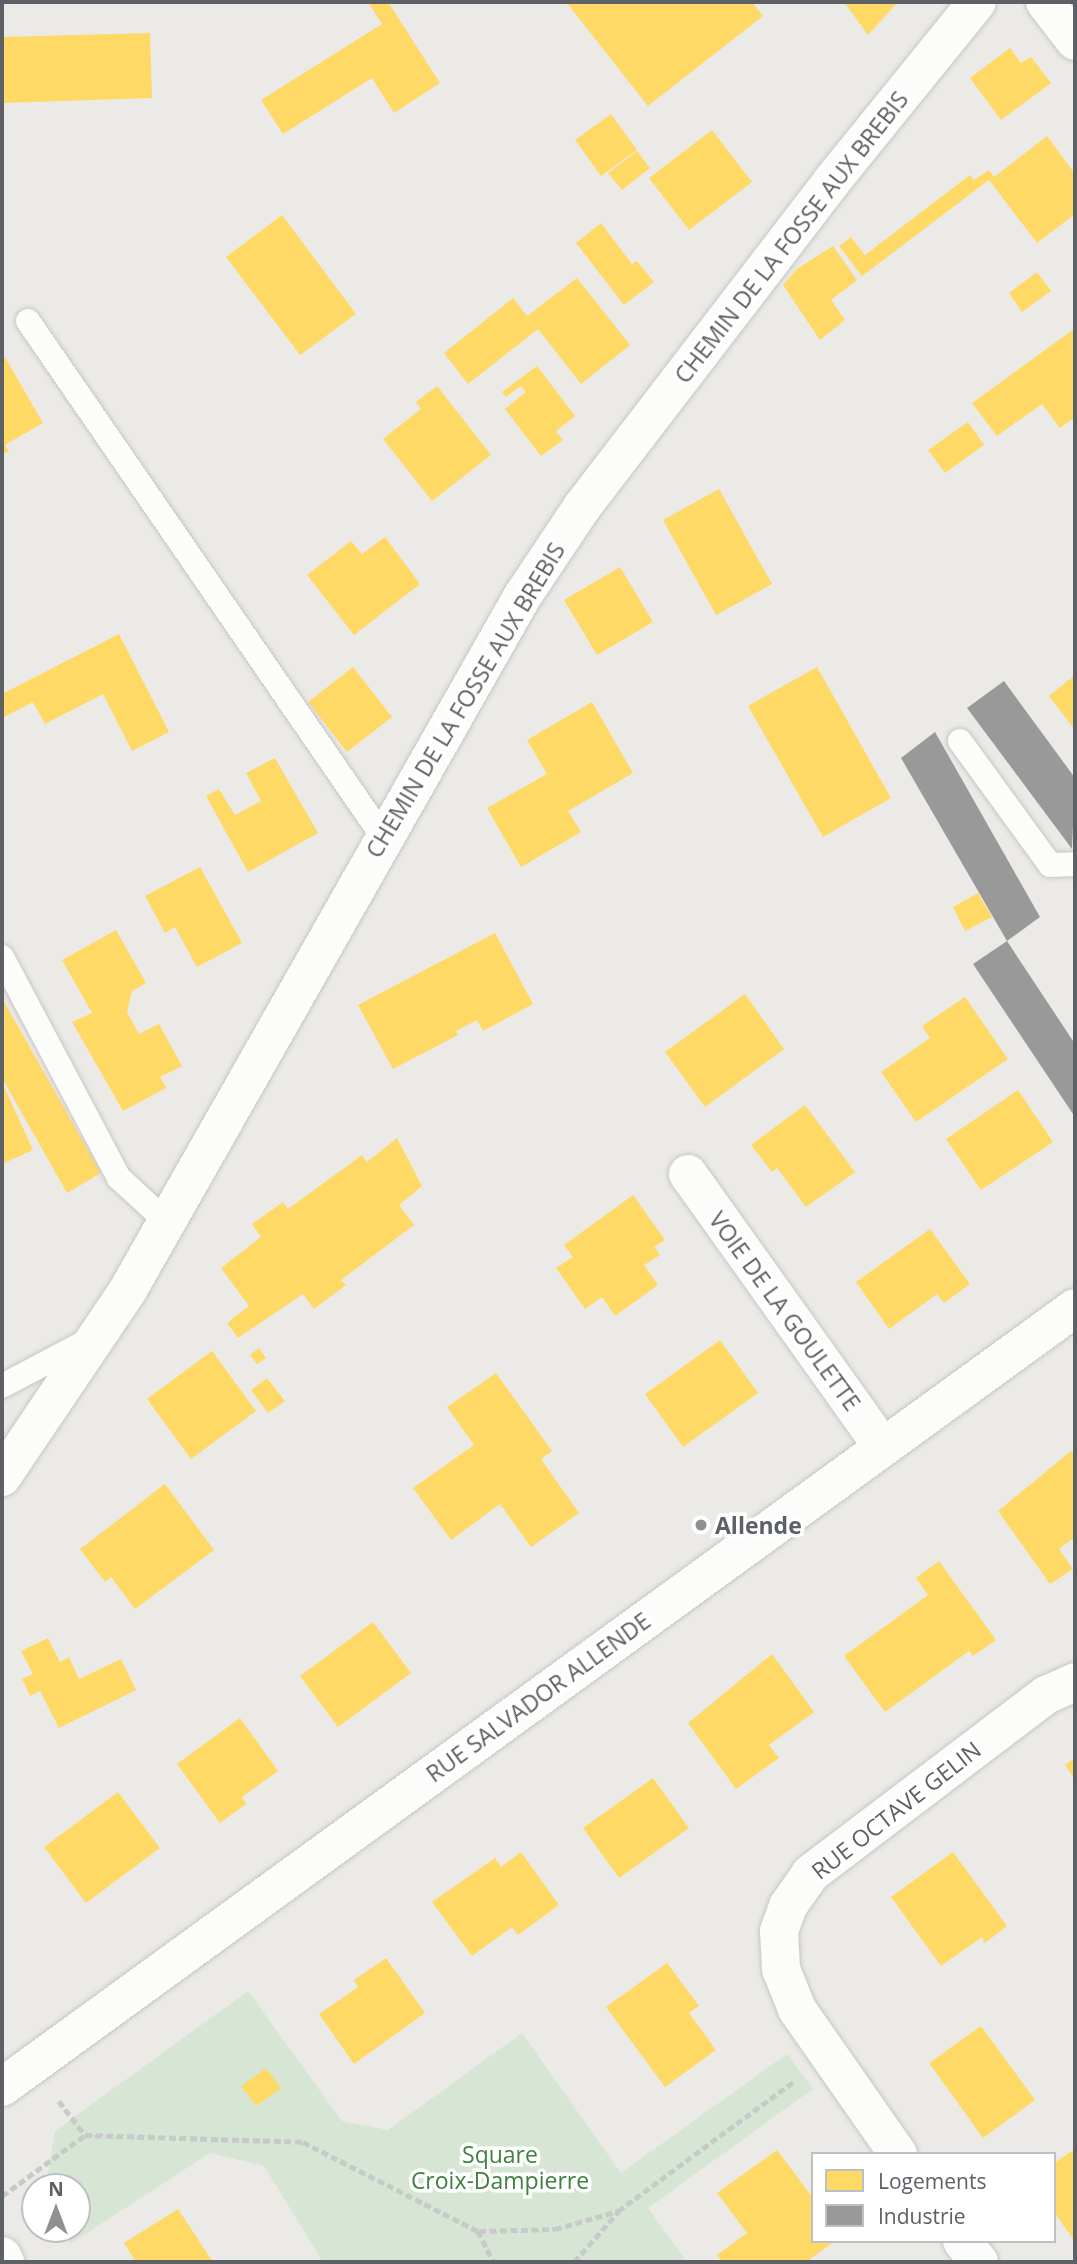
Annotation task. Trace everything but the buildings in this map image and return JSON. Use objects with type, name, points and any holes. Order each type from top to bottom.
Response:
[{"type":"street","name":"CHEMIN DE LA FOSSE AUX BREBIS","points":[[2,1477],[91,1339],[128,1290],[488,653],[582,507],[832,181],[977,2]]},
{"type":"street","points":[[1045,2],[1075,41]]},
{"type":"street","name":"VOIE DE LA GOULETTE","points":[[688,1174],[883,1447]]},
{"type":"street","name":"RUE SALVADOR ALLENDE","points":[[16,2076],[1075,1308]]},
{"type":"street","name":"RUE OCTAVE GELIN","points":[[897,2152],[827,2057],[797,2009],[781,1969],[779,1931],[788,1906],[810,1874],[1046,1695],[1075,1682]]},
{"type":"street","points":[[964,2243],[979,2262]]},
{"type":"street","points":[[2,2256],[5,2262]]},
{"type":"lane","points":[[28,321],[383,837]]},
{"type":"lane","points":[[960,741],[1050,865],[1075,864]]},
{"type":"lane","points":[[2,957],[119,1178],[166,1221]]},
{"type":"lane","name":"CHEMIN DE LA FOSSE AUX BREBIS","points":[[2,1386],[91,1339]]},
{"type":"path","points":[[574,2262],[618,2211],[827,2057]]},
{"type":"path","points":[[16,2076],[85,2135]]},
{"type":"path","points":[[2,2196],[85,2135],[303,2142],[478,2231],[555,2229],[618,2211]]},
{"type":"path","points":[[478,2231],[494,2262]]},
{"type":"green space","name":"Square Croix-Dampierre","points":[[248,1991],[342,2121],[388,2130],[522,2033],[621,2173],[787,2054],[813,2089],[648,2208],[687,2262],[323,2262],[264,2166],[210,2153],[91,2230],[91,2173],[48,2173],[55,2131]]},
{"type":"place","name":"Allende","points":[[701,1525]]}]
